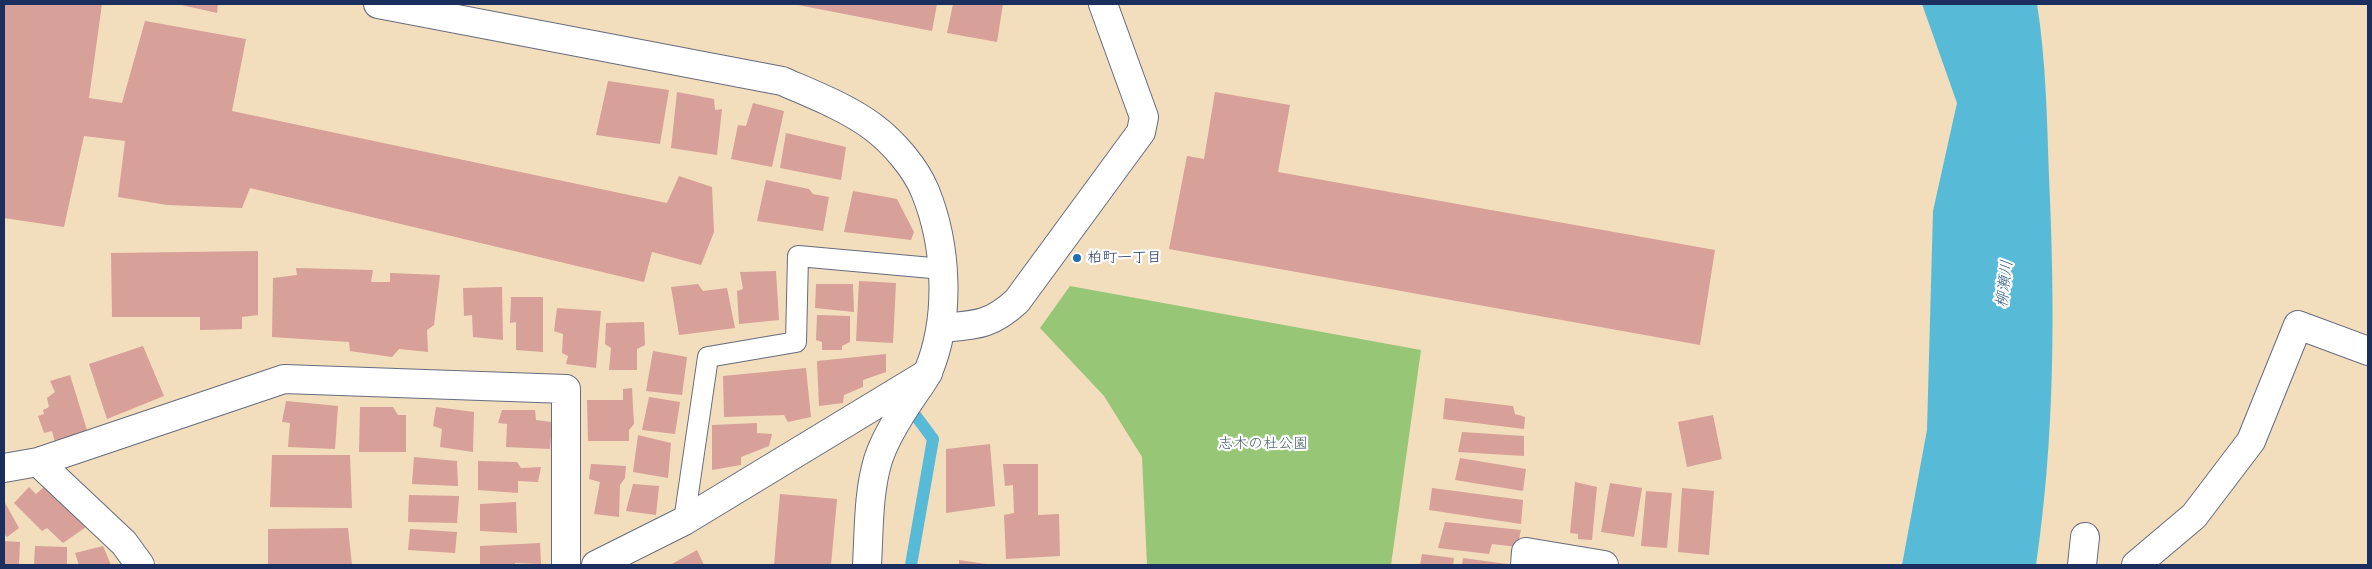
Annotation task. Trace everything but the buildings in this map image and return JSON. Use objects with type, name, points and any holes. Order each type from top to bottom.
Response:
[{"type":"street","points":[[378,4],[782,81],[828,101],[873,127],[906,159],[924,190],[936,227],[942,269],[941,328],[928,373],[892,430],[878,460],[872,496],[866,565]]},
{"type":"street","points":[[941,328],[974,325],[1000,316],[1017,301],[1141,132],[1144,117],[1103,4]]},
{"type":"street","points":[[2136,565],[2194,516],[2251,441],[2298,325],[2368,351]]},
{"type":"street","points":[[596,565],[684,521],[928,373]]},
{"type":"street","points":[[4,468],[38,462],[284,379],[566,389],[566,565]]},
{"type":"street","points":[[38,462],[124,543],[140,565]]},
{"type":"street","points":[[2082,565],[2085,536]]},
{"type":"street","points":[[1525,565],[1526,552],[1604,565]]},
{"type":"lane","points":[[684,521],[708,357],[796,342],[798,256],[942,269]]},
{"type":"green space","name":"志木の杜公園","points":[[1070,286],[1421,350],[1391,565],[1147,565],[1142,457],[1104,396],[1040,328]]},
{"type":"water","name":"柳瀬川","points":[[1922,4],[2037,4],[2047,112],[2053,323],[2047,468],[2036,565],[1902,565],[1927,430],[1933,211],[1957,103]]},
{"type":"waterway","points":[[907,404],[933,439],[911,565]]},
{"type":"place","name":"柏町一丁目","points":[[1077,258]]}]
